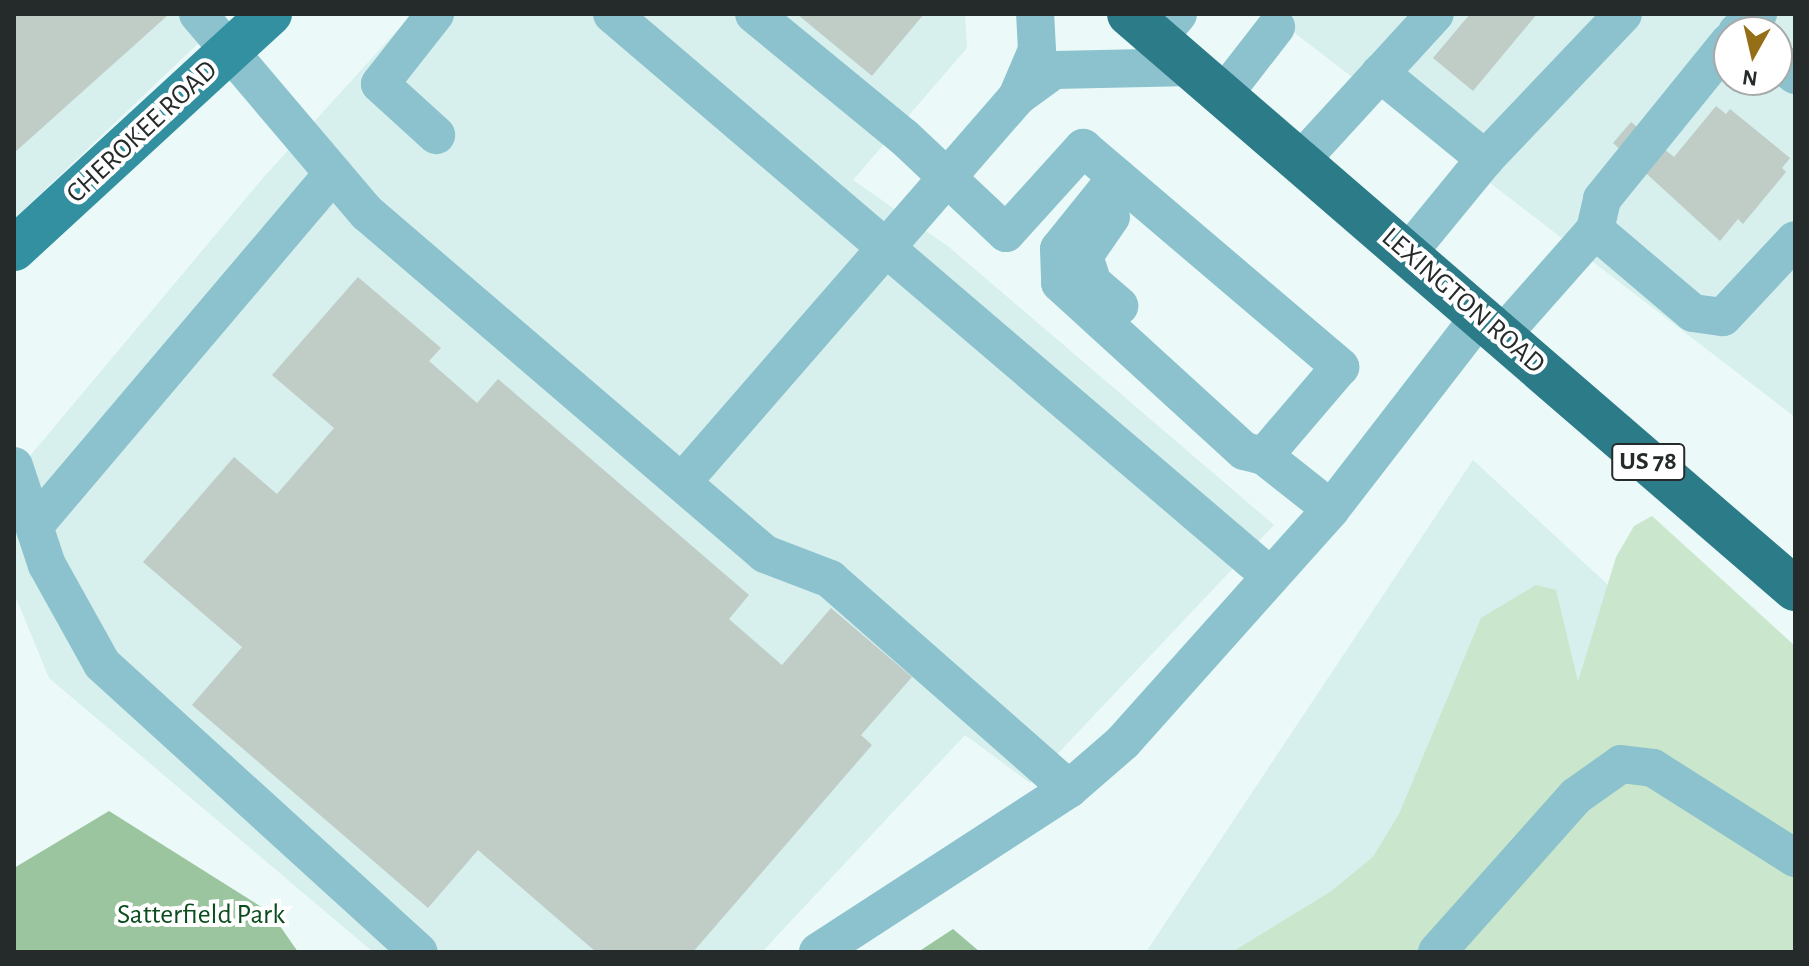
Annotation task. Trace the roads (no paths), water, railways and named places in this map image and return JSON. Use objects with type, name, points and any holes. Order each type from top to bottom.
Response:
[{"type":"highway","name":"LEXINGTON ROAD","points":[[1155,22],[1208,81],[1795,589]]},
{"type":"main road","name":"CHEROKEE ROAD","points":[[14,249],[270,14]]},
{"type":"lane","points":[[198,14],[367,213],[684,480],[765,554],[830,579],[1069,789]]},
{"type":"lane","points":[[435,14],[380,84],[436,135]]},
{"type":"lane","points":[[754,14],[1006,233],[1083,148],[1340,367],[1264,456]]},
{"type":"lane","points":[[1017,97],[1037,50],[1035,14]]},
{"type":"lane","points":[[1301,160],[1435,14]]},
{"type":"lane","points":[[1408,253],[1485,159],[1623,14]]},
{"type":"lane","points":[[684,480],[1017,97],[1054,70],[1208,81],[1278,18]]},
{"type":"lane","points":[[630,20],[885,249],[1268,574]]},
{"type":"lane","points":[[818,952],[1069,789],[1123,742],[1268,574],[1331,509],[1491,326],[1595,230],[1602,199],[1713,64]]},
{"type":"lane","points":[[1380,73],[1485,159]]},
{"type":"lane","points":[[35,525],[333,173]]},
{"type":"lane","points":[[1117,177],[1120,207],[1089,241],[1084,256],[1093,283],[1147,331],[1152,370]]},
{"type":"lane","points":[[1117,177],[1059,249],[1056,265],[1072,299],[1244,451],[1264,456],[1331,509]]},
{"type":"lane","points":[[1595,230],[1693,313],[1723,317],[1795,240]]},
{"type":"lane","points":[[14,466],[47,565],[102,664],[419,952]]},
{"type":"lane","points":[[1437,952],[1576,796],[1621,764],[1653,768],[1795,858]]},
{"type":"park label","name":"Satterfield Park","points":[[201,915]]}]
